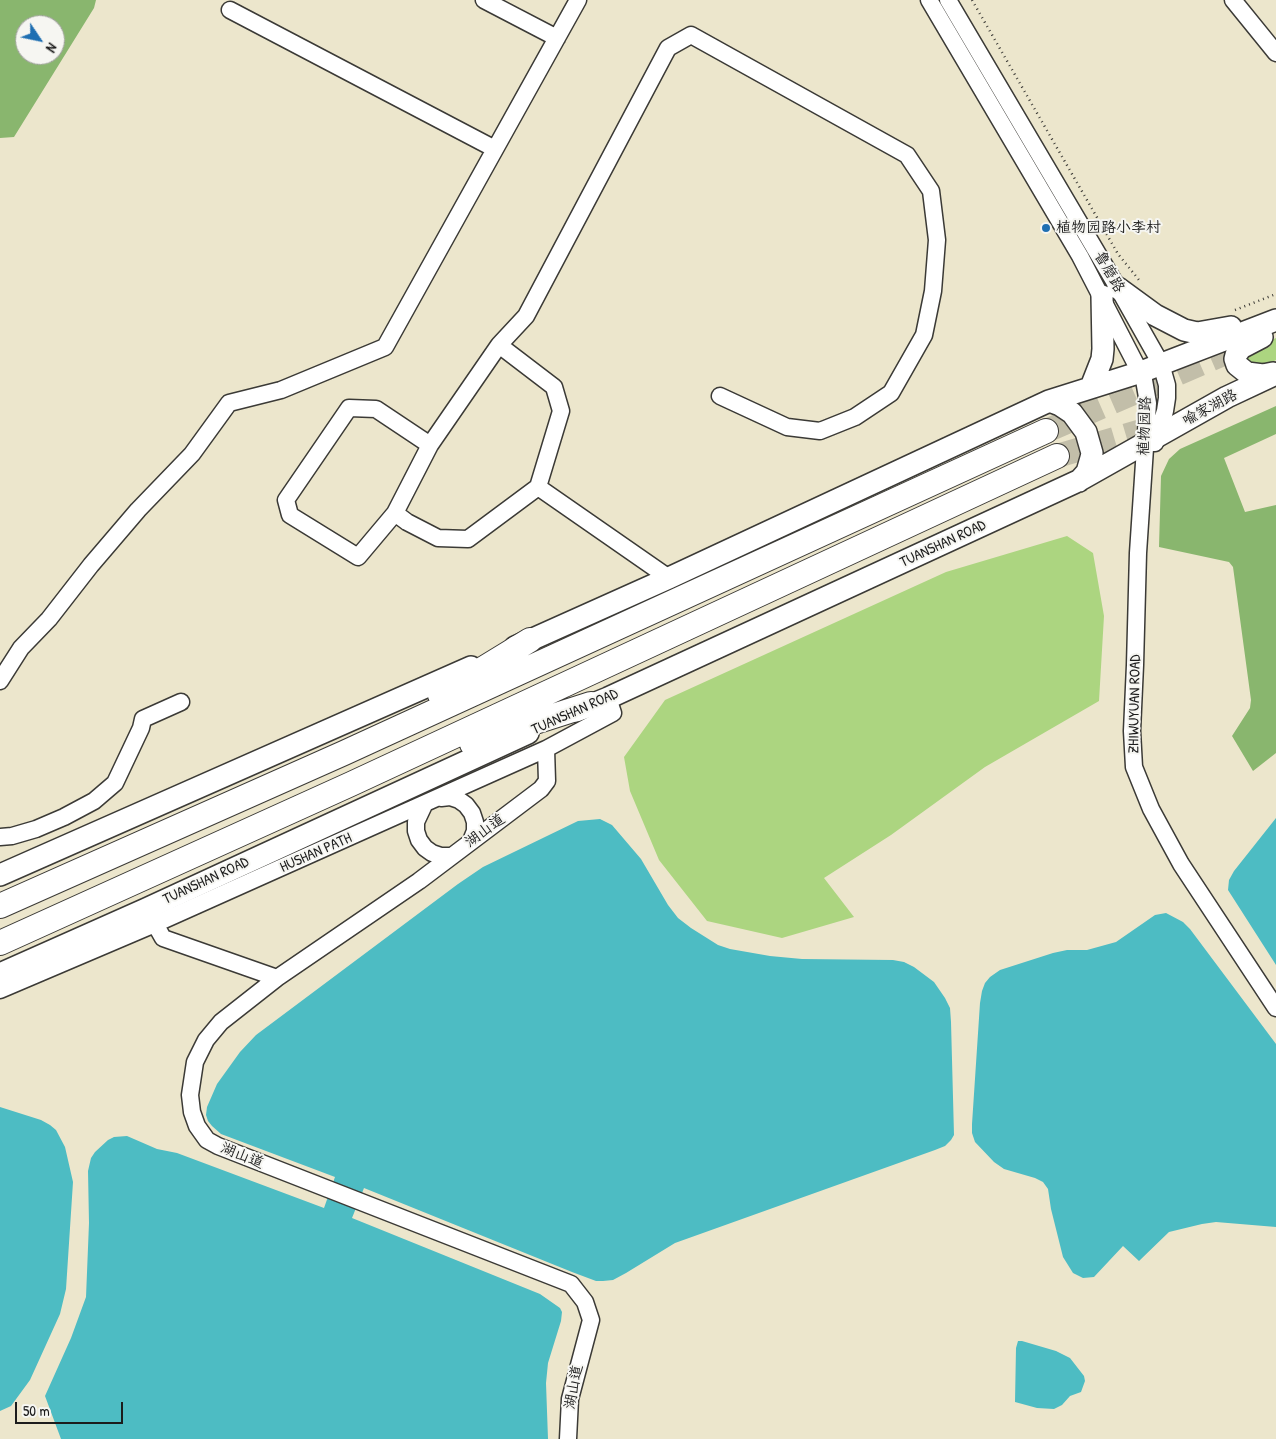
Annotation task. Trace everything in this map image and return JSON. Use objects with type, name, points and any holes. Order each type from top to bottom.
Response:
[{"type":"highway","points":[[0,906],[344,753],[1046,431]]},
{"type":"highway","name":"TUANSHAN ROAD","points":[[0,943],[351,784],[1057,456]]},
{"type":"highway","points":[[344,753],[530,640]]},
{"type":"highway","points":[[351,784],[368,790],[488,737],[599,701]]},
{"type":"main road","points":[[1091,387],[1098,371],[1103,349],[1110,292],[1145,308],[1169,323],[1184,330],[1197,333],[1223,330],[1276,310]]},
{"type":"main road","points":[[0,875],[669,578],[1049,401],[1141,372],[1276,320]]},
{"type":"main road","points":[[1276,331],[1241,348],[1235,359],[1237,365],[1247,373],[1276,374]]},
{"type":"main road","name":"喻家湖路","points":[[1151,440],[1227,398],[1276,374]]},
{"type":"main road","points":[[1049,401],[1072,413],[1086,432],[1092,453],[1087,472],[1078,481]]},
{"type":"main road","name":"TUANSHAN ROAD","points":[[0,974],[150,917],[599,701],[1078,481],[1151,440]]},
{"type":"street","points":[[484,0],[557,38]]},
{"type":"street","points":[[0,681],[21,648],[49,619],[138,510],[192,454],[230,402],[281,390],[385,347],[578,0]]},
{"type":"street","name":"鲁磨路","points":[[929,0],[1080,256],[1110,292],[1161,364],[1167,385],[1167,398],[1165,411],[1151,440]]},
{"type":"street","name":"鲁磨路","points":[[948,0],[1110,292],[1141,372]]},
{"type":"street","points":[[1233,0],[1276,53]]},
{"type":"street","points":[[230,10],[495,149]]},
{"type":"street","points":[[430,445],[376,409],[350,408],[286,500],[290,515],[358,557],[395,513],[430,445],[499,345],[526,316],[668,48],[692,35],[907,155],[931,191],[937,240],[933,291],[924,335],[891,393],[855,417],[820,431],[787,427],[720,396]]},
{"type":"street","points":[[395,513],[407,522],[438,538],[468,539],[538,488],[561,411],[554,387],[499,345]]},
{"type":"street","name":"植物园路","points":[[1141,372],[1148,396],[1151,440],[1143,480]]},
{"type":"street","name":"ZHIWUYUAN ROAD","points":[[1143,480],[1138,553],[1132,731],[1134,767],[1151,809],[1181,864],[1276,1008]]},
{"type":"street","points":[[538,488],[669,578]]},
{"type":"street","name":"HUSHAN PATH","points":[[0,990],[150,917],[441,798],[546,749],[613,713],[599,701]]},
{"type":"street","points":[[0,837],[12,836],[36,829],[94,801],[115,783],[143,719],[181,702]]},
{"type":"street","name":"湖山道","points":[[546,749],[548,775],[544,786],[419,881],[277,978],[221,1022],[206,1040],[196,1062],[192,1074],[190,1095],[192,1112],[200,1131],[213,1144],[571,1284],[585,1302],[591,1320],[570,1399],[568,1439]]},
{"type":"street","points":[[441,798],[450,797],[458,800],[472,813],[475,831],[471,842]]},
{"type":"street","points":[[424,805],[416,822],[416,832],[419,840],[432,853],[450,856]]},
{"type":"street","points":[[150,917],[163,938],[277,978]]},
{"type":"path","points":[[972,0],[1118,254],[1143,284]]},
{"type":"path","points":[[1234,311],[1276,294]]},
{"type":"green space","points":[[0,0],[96,0],[94,8],[65,55],[65,15],[15,15],[15,65],[59,65],[14,137],[0,138]]},
{"type":"green space","points":[[1276,338],[1276,360],[1260,368],[1245,360],[1248,351]]},
{"type":"green space","points":[[1276,406],[1276,434],[1224,458],[1245,512],[1276,505],[1276,753],[1253,771],[1232,736],[1250,708],[1251,700],[1233,567],[1229,562],[1159,547],[1161,476],[1169,459],[1180,449]]},
{"type":"green space","points":[[1067,536],[1093,553],[1104,616],[1099,701],[985,767],[891,835],[824,878],[854,917],[782,938],[707,921],[659,860],[630,791],[624,757],[665,700],[946,572]]},
{"type":"water","points":[[1276,818],[1276,965],[1228,890],[1229,880],[1234,871]]},
{"type":"water","points":[[600,819],[612,825],[641,859],[668,905],[678,918],[718,945],[770,956],[802,959],[893,960],[904,962],[914,967],[934,982],[950,1008],[954,1135],[951,1140],[945,1146],[935,1150],[675,1243],[613,1280],[603,1281],[596,1281],[572,1272],[364,1188],[352,1218],[540,1294],[560,1308],[562,1312],[561,1321],[548,1363],[546,1383],[548,1439],[61,1439],[45,1396],[71,1338],[86,1297],[89,1223],[88,1171],[91,1158],[95,1152],[114,1137],[127,1136],[157,1149],[177,1153],[324,1208],[335,1177],[221,1134],[212,1126],[206,1115],[207,1107],[217,1084],[240,1052],[256,1035],[458,884],[483,867],[578,821]]},
{"type":"water","points":[[1166,913],[1183,922],[1190,929],[1276,1044],[1276,1227],[1216,1222],[1169,1232],[1139,1261],[1123,1246],[1094,1277],[1083,1278],[1073,1273],[1063,1257],[1048,1189],[1043,1182],[1004,1169],[994,1162],[975,1142],[972,1124],[982,991],[990,977],[1000,970],[1053,953],[1067,950],[1087,950],[1116,942],[1155,915]]},
{"type":"water","points":[[0,1107],[41,1120],[56,1130],[65,1147],[73,1182],[66,1289],[60,1314],[30,1380],[11,1406],[0,1411]]},
{"type":"water","points":[[1018,1341],[1056,1351],[1070,1358],[1084,1376],[1085,1381],[1081,1392],[1070,1396],[1062,1405],[1054,1409],[1037,1408],[1015,1402],[1016,1348]]},
{"type":"tunnel","points":[[1046,431],[1276,331]]},
{"type":"tunnel","points":[[1057,456],[1168,423]]},
{"type":"place","name":"植物园路小李村","points":[[1046,228]]}]
